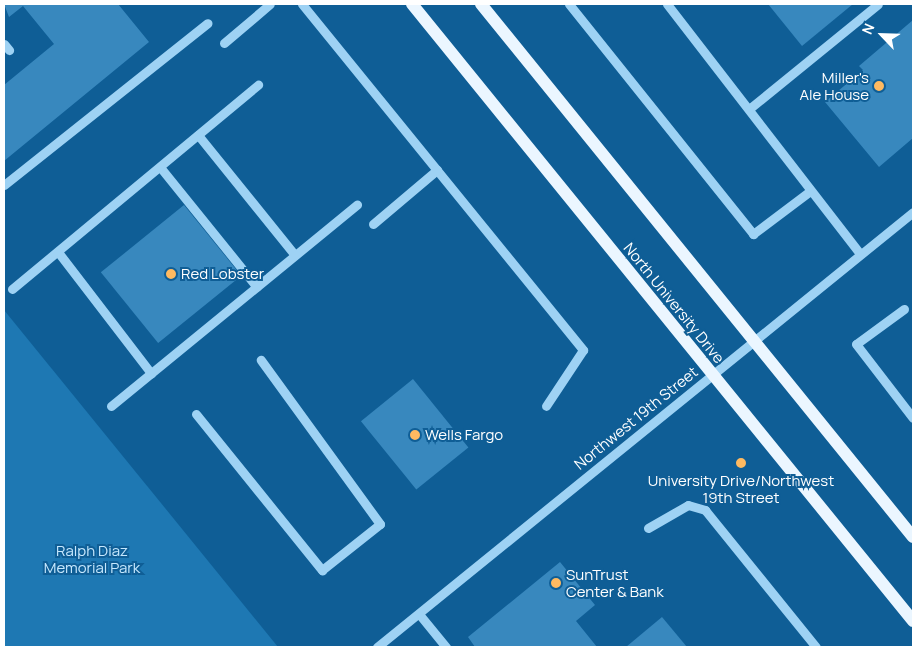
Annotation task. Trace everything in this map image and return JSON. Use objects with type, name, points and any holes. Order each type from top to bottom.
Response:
[{"type":"main road","name":"North University Drive","points":[[412,4],[711,375],[913,621]]},
{"type":"main road","points":[[481,4],[752,341],[913,537]]},
{"type":"street","points":[[224,43],[270,4]]},
{"type":"street","points":[[302,4],[583,350],[546,406]]},
{"type":"street","points":[[569,4],[752,234],[810,192]]},
{"type":"street","points":[[667,4],[810,192],[860,254]]},
{"type":"street","points":[[748,110],[878,4]]},
{"type":"street","points":[[4,185],[208,23]]},
{"type":"street","points":[[12,290],[258,85]]},
{"type":"street","points":[[198,135],[295,255]]},
{"type":"street","points":[[160,167],[257,287]]},
{"type":"street","points":[[373,224],[437,170]]},
{"type":"street","points":[[111,406],[357,205]]},
{"type":"street","name":"Northwest 19th Street","points":[[377,647],[913,212]]},
{"type":"street","points":[[58,252],[151,374]]},
{"type":"street","points":[[904,309],[856,344],[913,418]]},
{"type":"street","points":[[196,414],[322,570],[380,524],[261,360]]},
{"type":"street","points":[[648,528],[688,505],[705,510],[816,647]]},
{"type":"street","points":[[418,614],[446,647]]},
{"type":"green space","name":"Ralph Diaz Memorial Park","points":[[4,310],[278,647],[4,647]]},
{"type":"building","points":[[4,4],[118,4],[149,42],[4,161],[4,85],[54,44],[23,6],[9,17]]},
{"type":"building","points":[[768,4],[853,4],[802,46]]},
{"type":"building","name":"Miller's Ale House","points":[[913,20],[913,138],[879,167],[825,102],[863,70],[859,66]]},
{"type":"building","name":"Red Lobster","points":[[184,205],[241,276],[158,343],[101,272]]},
{"type":"building","name":"Wells Fargo","points":[[413,379],[468,447],[416,490],[361,421]]},
{"type":"building","name":"SunTrust Center & Bank","points":[[560,562],[595,605],[576,621],[597,647],[475,647],[468,637]]},
{"type":"building","name":"SunTrust Center & Bank","points":[[662,617],[687,647],[626,647]]},
{"type":"place","name":"Miller's Ale House","points":[[879,86]]},
{"type":"place","name":"Red Lobster","points":[[171,274]]},
{"type":"place","name":"Wells Fargo","points":[[415,435]]},
{"type":"place","name":"University Drive/Northwest 19th Street","points":[[741,463]]},
{"type":"place","name":"SunTrust Center & Bank","points":[[556,583]]}]
